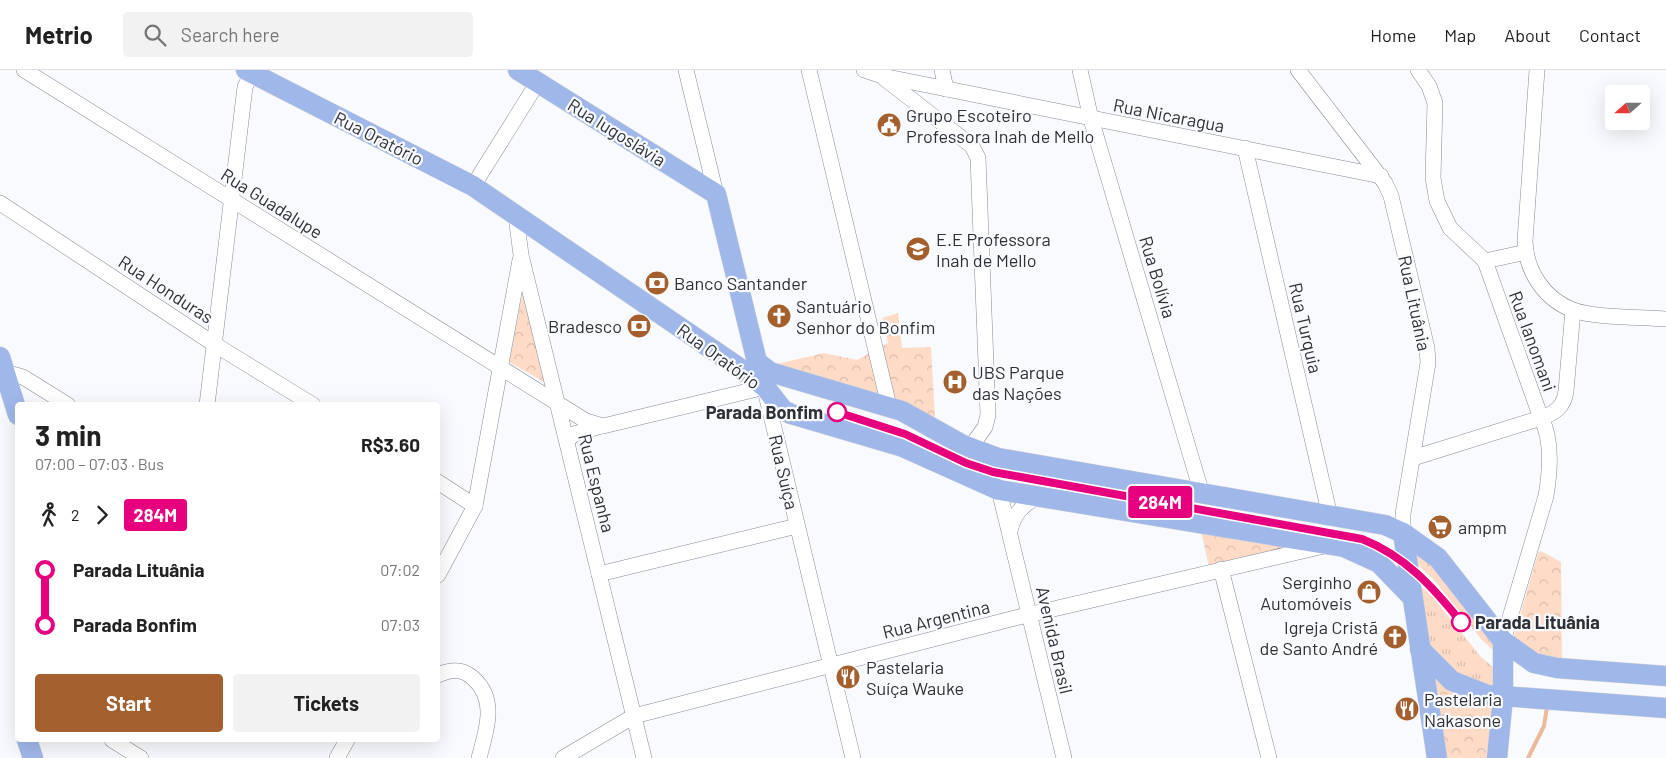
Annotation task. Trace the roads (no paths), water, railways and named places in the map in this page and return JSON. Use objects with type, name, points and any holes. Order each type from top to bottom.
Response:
[{"type":"main road","name":"Rua Iugoslávia","points":[[518,70],[716,194]]},
{"type":"main road","name":"Rua Oratório","points":[[250,71],[473,186],[741,368],[765,387],[775,402],[791,414],[903,447],[999,490],[1344,546],[1369,556],[1389,571],[1412,596]]},
{"type":"main road","name":"Rua Suíça","points":[[716,194],[757,362]]},
{"type":"main road","name":"Rua Oratório","points":[[757,362],[776,375],[888,406],[916,417],[970,448],[1007,460],[1385,525],[1403,533],[1438,558],[1504,641],[1520,655],[1545,665],[1666,676]]},
{"type":"main road","points":[[3,378],[15,408]]},
{"type":"main road","name":"Rua Lituânia","points":[[1403,533],[1412,596]]},
{"type":"main road","points":[[1412,596],[1437,758]]},
{"type":"main road","points":[[1497,758],[1503,697],[1504,641]]},
{"type":"main road","points":[[1420,648],[1452,681],[1470,689],[1503,697],[1666,708]]},
{"type":"main road","points":[[28,742],[33,758]]},
{"type":"street","name":"Rua Guadalupe","points":[[24,70],[558,404],[586,421],[603,426]]},
{"type":"street","name":"Rua Suíça","points":[[686,70],[716,194]]},
{"type":"street","points":[[809,70],[849,233],[888,406]]},
{"type":"street","name":"Rua Nicaragua","points":[[864,70],[882,76],[1091,119],[1381,176]]},
{"type":"street","points":[[930,113],[942,88],[942,70]]},
{"type":"street","name":"Rua Bolívia","points":[[1080,70],[1091,119],[1202,494]]},
{"type":"street","name":"Rua Lituânia","points":[[1298,70],[1381,176],[1390,196],[1427,348],[1427,377],[1403,514],[1403,533]]},
{"type":"street","name":"Rua Ianomani","points":[[1418,70],[1429,86],[1435,103],[1433,178],[1437,201],[1450,228],[1485,260],[1541,418],[1548,430],[1547,490],[1504,641]]},
{"type":"street","points":[[1537,70],[1526,252],[1528,265],[1540,285],[1558,301],[1573,310],[1586,313],[1666,319]]},
{"type":"street","points":[[207,402],[245,86],[250,71]]},
{"type":"street","points":[[882,76],[972,146],[978,158],[988,415],[985,427],[970,448]]},
{"type":"street","points":[[473,186],[538,82]]},
{"type":"street","name":"Rua Turquia","points":[[1245,148],[1330,516]]},
{"type":"street","name":"Rua Honduras","points":[[0,203],[214,344],[308,402]]},
{"type":"street","name":"Rua Espanha","points":[[516,216],[521,255],[644,758]]},
{"type":"street","points":[[1485,260],[1526,252]]},
{"type":"street","points":[[440,571],[475,506],[521,255]]},
{"type":"street","points":[[514,293],[526,292],[531,297]]},
{"type":"street","points":[[1413,458],[1541,418],[1556,411],[1565,398],[1573,310]]},
{"type":"street","name":"Rua Suíça","points":[[757,362],[765,387],[829,665],[853,758]]},
{"type":"street","points":[[3,378],[23,377],[63,402]]},
{"type":"street","points":[[567,441],[574,434],[603,426],[765,387]]},
{"type":"street","points":[[440,483],[475,506]]},
{"type":"street","name":"Avenida Brasil","points":[[999,490],[1064,758]]},
{"type":"street","points":[[1010,531],[1017,513],[1024,504],[1038,496]]},
{"type":"street","points":[[599,574],[797,526]]},
{"type":"street","name":"Rua Argentina","points":[[563,758],[634,716],[1030,615],[1328,544]]},
{"type":"street","points":[[1221,569],[1269,758]]},
{"type":"street","points":[[440,675],[455,670],[462,671],[469,675],[484,690],[488,709],[480,758]]},
{"type":"street","points":[[115,742],[141,758]]},
{"type":"street","points":[[337,758],[346,742]]},
{"type":"waterway","points":[[1528,758],[1544,726],[1547,707]]},
{"type":"place","name":"Grupo Escoteiro Professora Inah de Mello","points":[[889,125]]},
{"type":"place","name":"E.E Professora Inah de Mello","points":[[918,249]]},
{"type":"place","name":"Banco Santander","points":[[657,283]]},
{"type":"place","name":"Santuário Senhor do Bonfim","points":[[779,316]]},
{"type":"place","name":"Bradesco","points":[[639,326]]},
{"type":"place","name":"UBS Parque das Nações","points":[[955,382]]},
{"type":"place","name":"Parada Bonfim","points":[[837,412]]},
{"type":"place","name":"ampm","points":[[1440,527]]},
{"type":"place","name":"Serginho Automóveis","points":[[1369,592]]},
{"type":"place","name":"Parada Lituânia","points":[[1461,622]]},
{"type":"place","name":"Igreja Cristã de Santo André","points":[[1395,637]]},
{"type":"place","name":"Pastelaria Suíça Wauke","points":[[848,677]]},
{"type":"place","name":"Pastelaria Nakasone","points":[[1407,709]]}]
